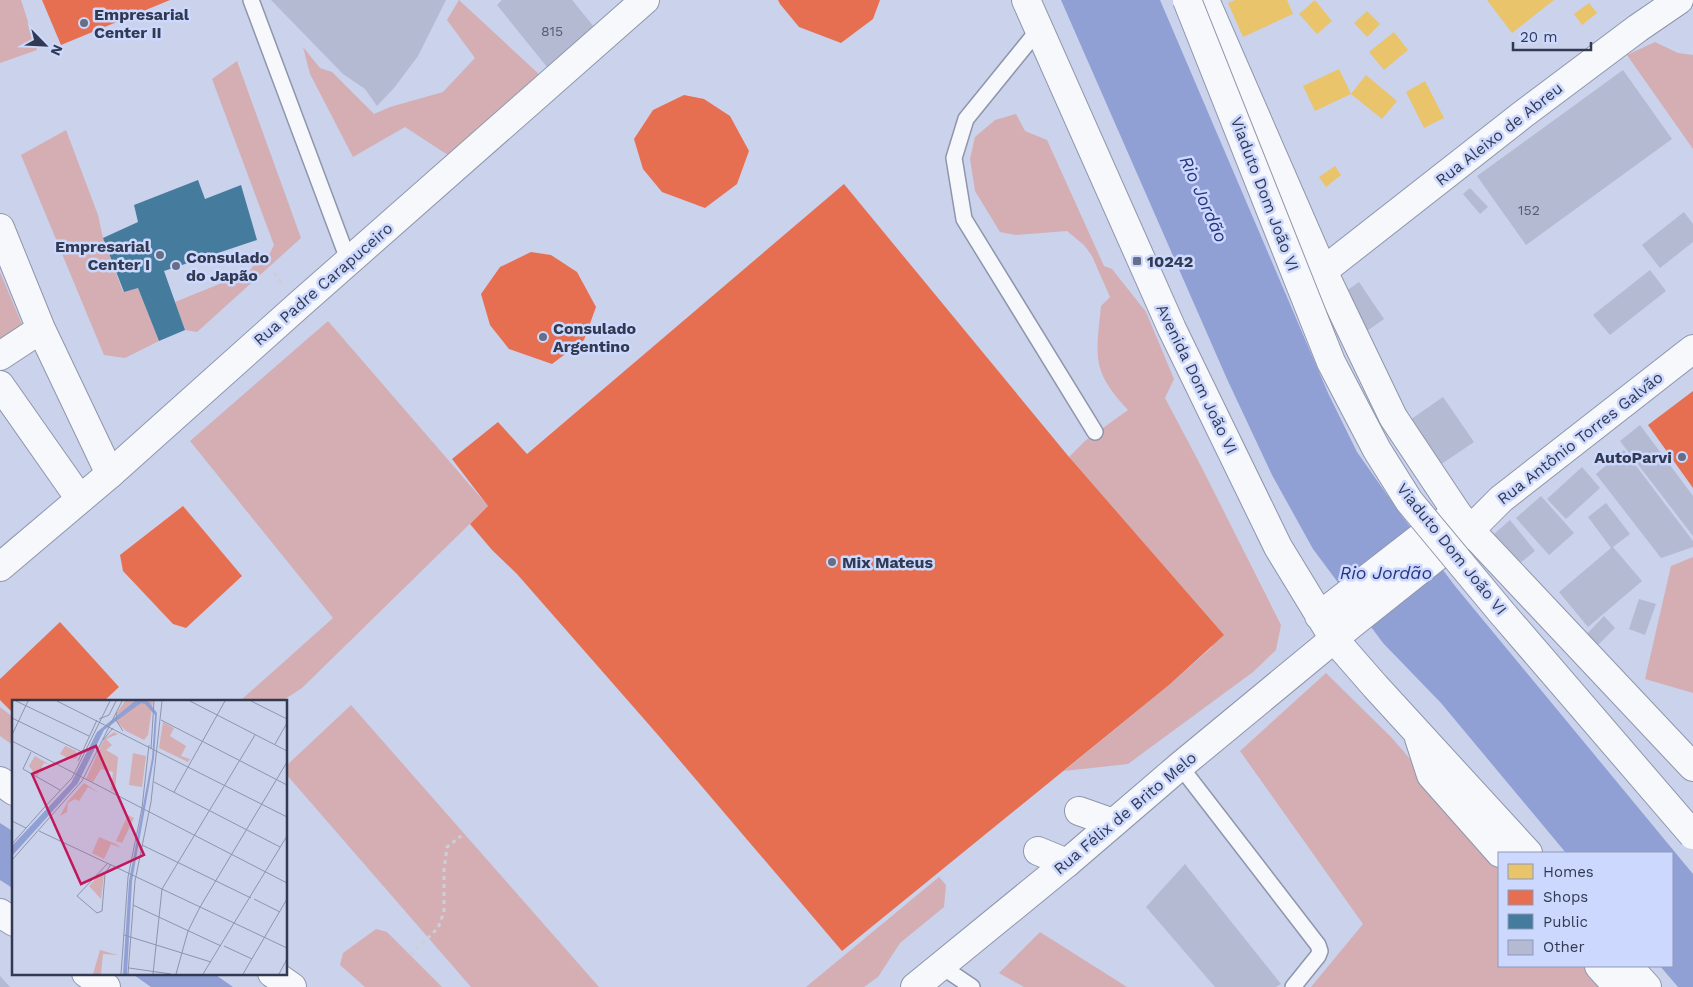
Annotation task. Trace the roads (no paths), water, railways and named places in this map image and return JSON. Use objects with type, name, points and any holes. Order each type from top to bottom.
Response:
[{"type":"main road","name":"Rua Padre Carapuceiro","points":[[0,567],[110,474],[645,0]]},
{"type":"main road","name":"Avenida Dom João VI","points":[[1026,0],[1172,329],[1278,547],[1320,616],[1343,631],[1375,686],[1416,730]]},
{"type":"main road","name":"Viaduto Dom João VI","points":[[1187,0],[1331,362],[1377,450],[1416,508],[1502,613],[1693,835]]},
{"type":"main road","points":[[1205,0],[1323,271],[1393,417],[1463,522],[1693,767]]},
{"type":"main road","name":"Rua Aleixo de Abreu","points":[[1323,271],[1522,115],[1638,28],[1679,0]]},
{"type":"main road","points":[[0,228],[41,329],[110,474]]},
{"type":"main road","points":[[0,356],[41,329]]},
{"type":"main road","name":"Rua Antônio Torres Galvão","points":[[1430,545],[1501,499],[1693,349]]},
{"type":"main road","points":[[0,385],[80,499]]},
{"type":"main road","points":[[1320,616],[1343,598],[1430,545]]},
{"type":"main road","name":"Rua Félix de Brito Melo","points":[[915,987],[1067,863],[1180,766],[1343,631],[1430,545]]},
{"type":"main road","points":[[1416,730],[1527,852]]},
{"type":"main road","points":[[1416,730],[1431,774],[1499,852]]},
{"type":"main road","points":[[0,781],[12,790]]},
{"type":"main road","points":[[1079,811],[1113,823]]},
{"type":"main road","points":[[1038,851],[1067,863]]},
{"type":"main road","points":[[0,913],[12,921]]},
{"type":"main road","points":[[1600,967],[1618,987]]},
{"type":"main road","points":[[1629,967],[1647,987]]},
{"type":"main road","points":[[87,974],[106,987]]},
{"type":"main road","points":[[273,974],[292,987]]},
{"type":"lane","points":[[239,0],[267,42]]},
{"type":"lane","points":[[251,0],[349,262]]},
{"type":"lane","points":[[1039,29],[966,119],[954,158],[964,219],[1095,432]]},
{"type":"lane","points":[[1180,766],[1318,945],[1320,951],[1318,956],[1293,987]]},
{"type":"lane","points":[[941,966],[972,987]]},
{"type":"water","name":"Rio Jordão","points":[[1061,0],[1160,0],[1328,393],[1357,452],[1455,586],[1693,874],[1693,987],[1678,987],[1661,967],[1673,967],[1673,852],[1565,852],[1441,703],[1383,643],[1313,549],[1272,475],[1227,379]]},
{"type":"water","points":[[0,823],[12,831],[12,888],[0,880]]},
{"type":"water","points":[[132,974],[214,974],[233,987],[151,987]]},
{"type":"place","name":"Empresarial Center II","points":[[84,23]]},
{"type":"place","name":"Empresarial Center I","points":[[160,255]]},
{"type":"place","name":"10242","points":[[1137,261]]},
{"type":"place","name":"Consulado do Japão","points":[[176,266]]},
{"type":"place","name":"Consulado Argentino","points":[[543,337]]},
{"type":"place","name":"AutoParvi","points":[[1682,457]]},
{"type":"place","name":"Mix Mateus","points":[[832,562]]}]
